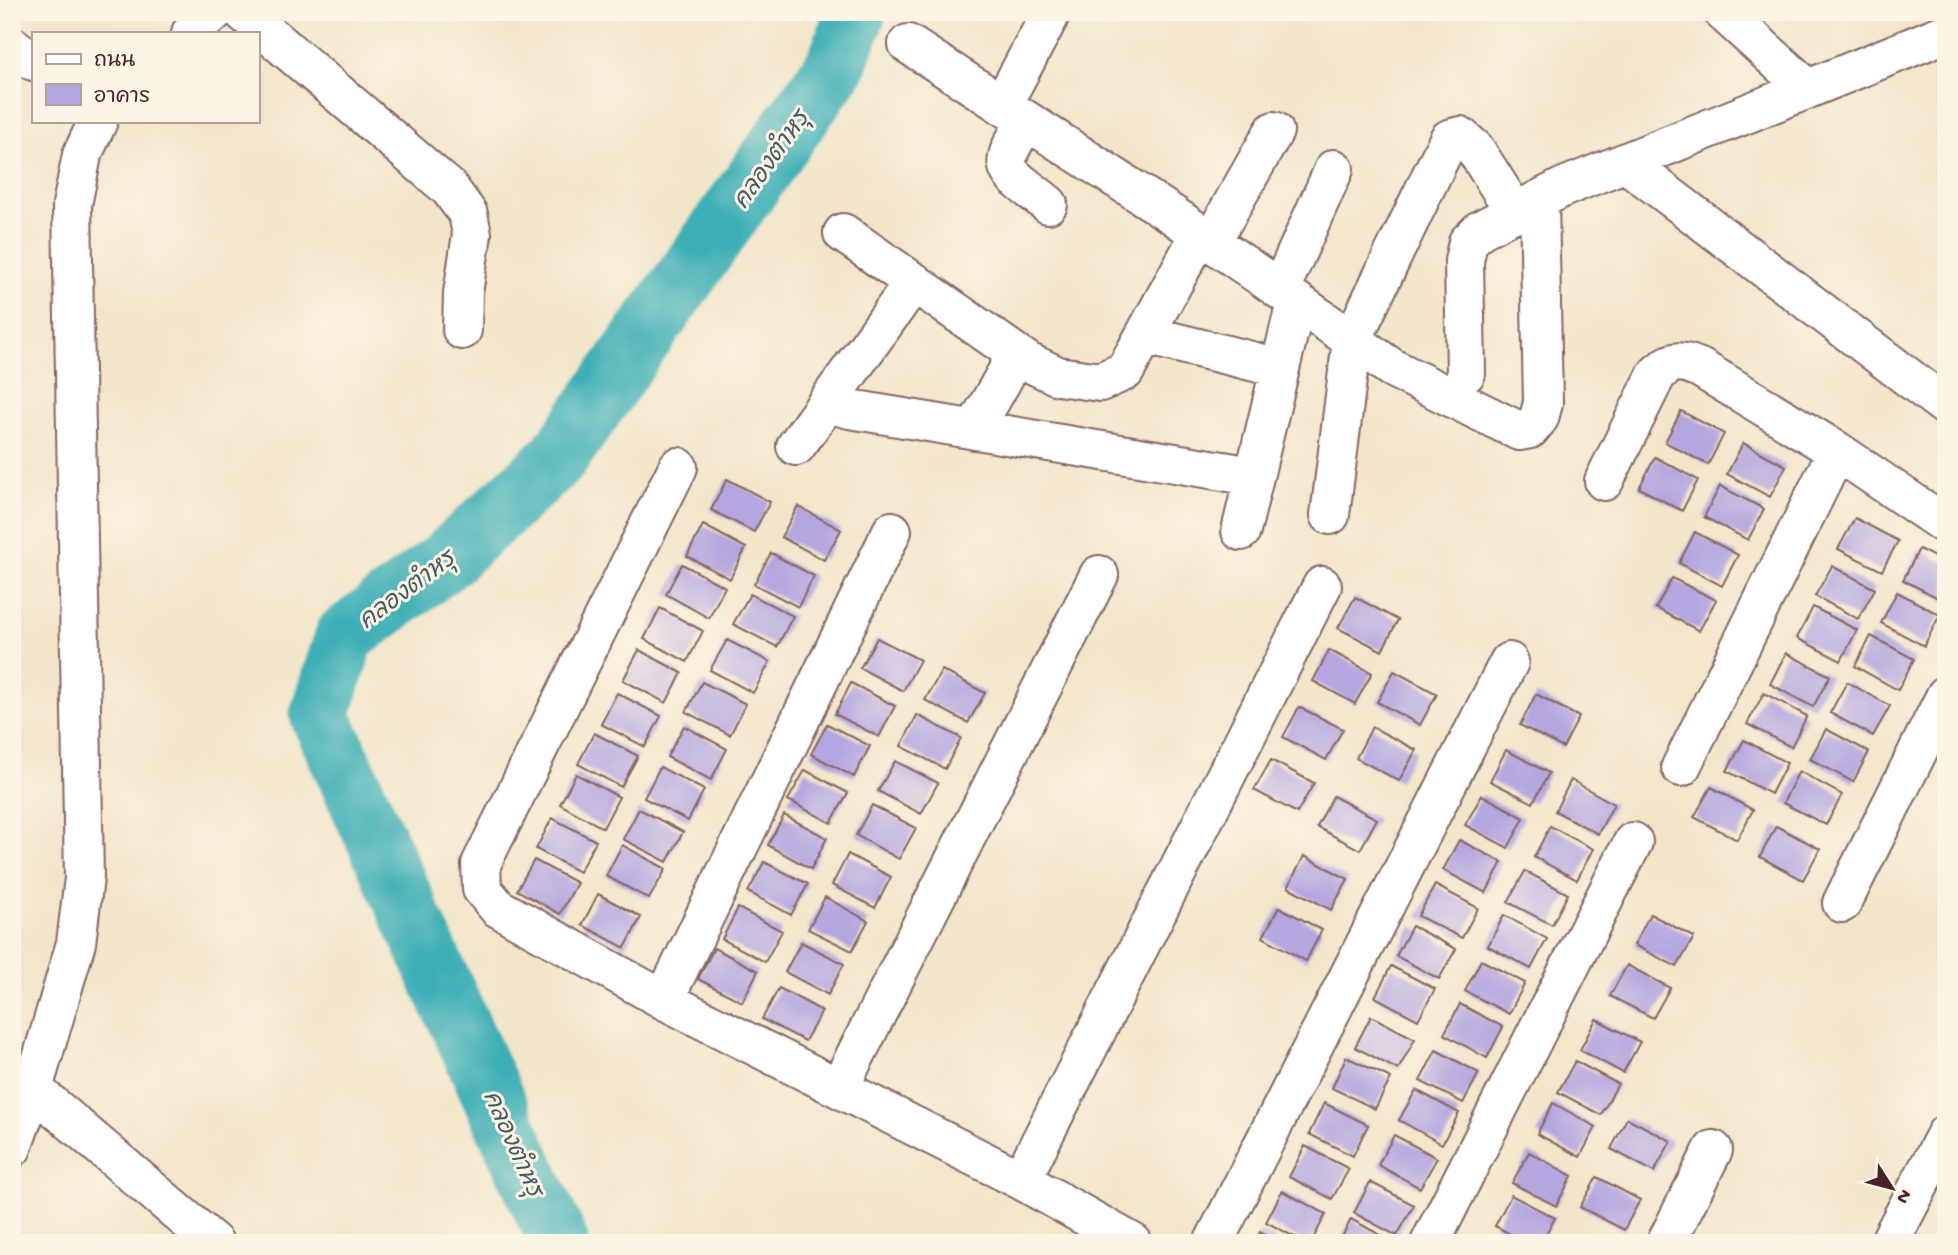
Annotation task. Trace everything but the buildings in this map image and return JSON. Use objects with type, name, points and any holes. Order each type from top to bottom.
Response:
[{"type":"street","points":[[192,32],[214,12]]},
{"type":"street","points":[[243,12],[449,188],[468,214],[472,234],[463,293],[462,330]]},
{"type":"street","points":[[1723,12],[1808,89]]},
{"type":"street","points":[[1048,204],[1010,173],[1006,159],[1011,146],[1014,113],[1049,18]]},
{"type":"street","points":[[1466,373],[1464,261],[1468,242],[1480,230],[1527,206],[1626,163],[1946,33]]},
{"type":"street","points":[[908,44],[1205,238],[1288,296],[1352,340],[1392,368],[1519,431],[1530,429],[1539,418],[1543,403],[1527,206],[1460,136],[1449,139],[1352,340],[1330,515]]},
{"type":"street","points":[[12,46],[32,60]]},
{"type":"street","points":[[12,1149],[33,1089],[75,943],[84,878],[72,205],[82,155],[98,122]]},
{"type":"street","points":[[843,233],[1028,362],[1058,376],[1100,382],[1125,371],[1205,238],[1274,131]]},
{"type":"street","points":[[1626,163],[1946,406]]},
{"type":"street","points":[[1241,531],[1280,368],[1288,296],[1334,169]]},
{"type":"street","points":[[796,446],[914,282]]},
{"type":"street","points":[[1145,335],[1280,368]]},
{"type":"street","points":[[974,430],[1017,354]]},
{"type":"street","points":[[1604,481],[1657,374],[1669,363],[1681,361],[1700,368],[1837,451],[1946,525]]},
{"type":"street","points":[[827,403],[1253,476]]},
{"type":"street","points":[[1681,767],[1837,451]]},
{"type":"street","points":[[678,467],[481,864],[482,889],[498,908],[664,1000],[1021,1180],[1133,1243]]},
{"type":"street","points":[[664,1000],[892,531]]},
{"type":"street","points":[[839,1088],[1099,575]]},
{"type":"street","points":[[1021,1180],[1322,586]]},
{"type":"street","points":[[1213,1243],[1509,662]]},
{"type":"street","points":[[1842,903],[1946,695]]},
{"type":"street","points":[[1430,1243],[1633,842]]},
{"type":"street","points":[[33,1089],[214,1243]]},
{"type":"street","points":[[1889,1243],[1946,1134]]},
{"type":"street","points":[[1667,1243],[1713,1150]]},
{"type":"waterway","name":"คลองตำหรุ","points":[[559,1243],[320,715],[345,636],[442,564],[557,459],[836,65],[856,12]]}]
